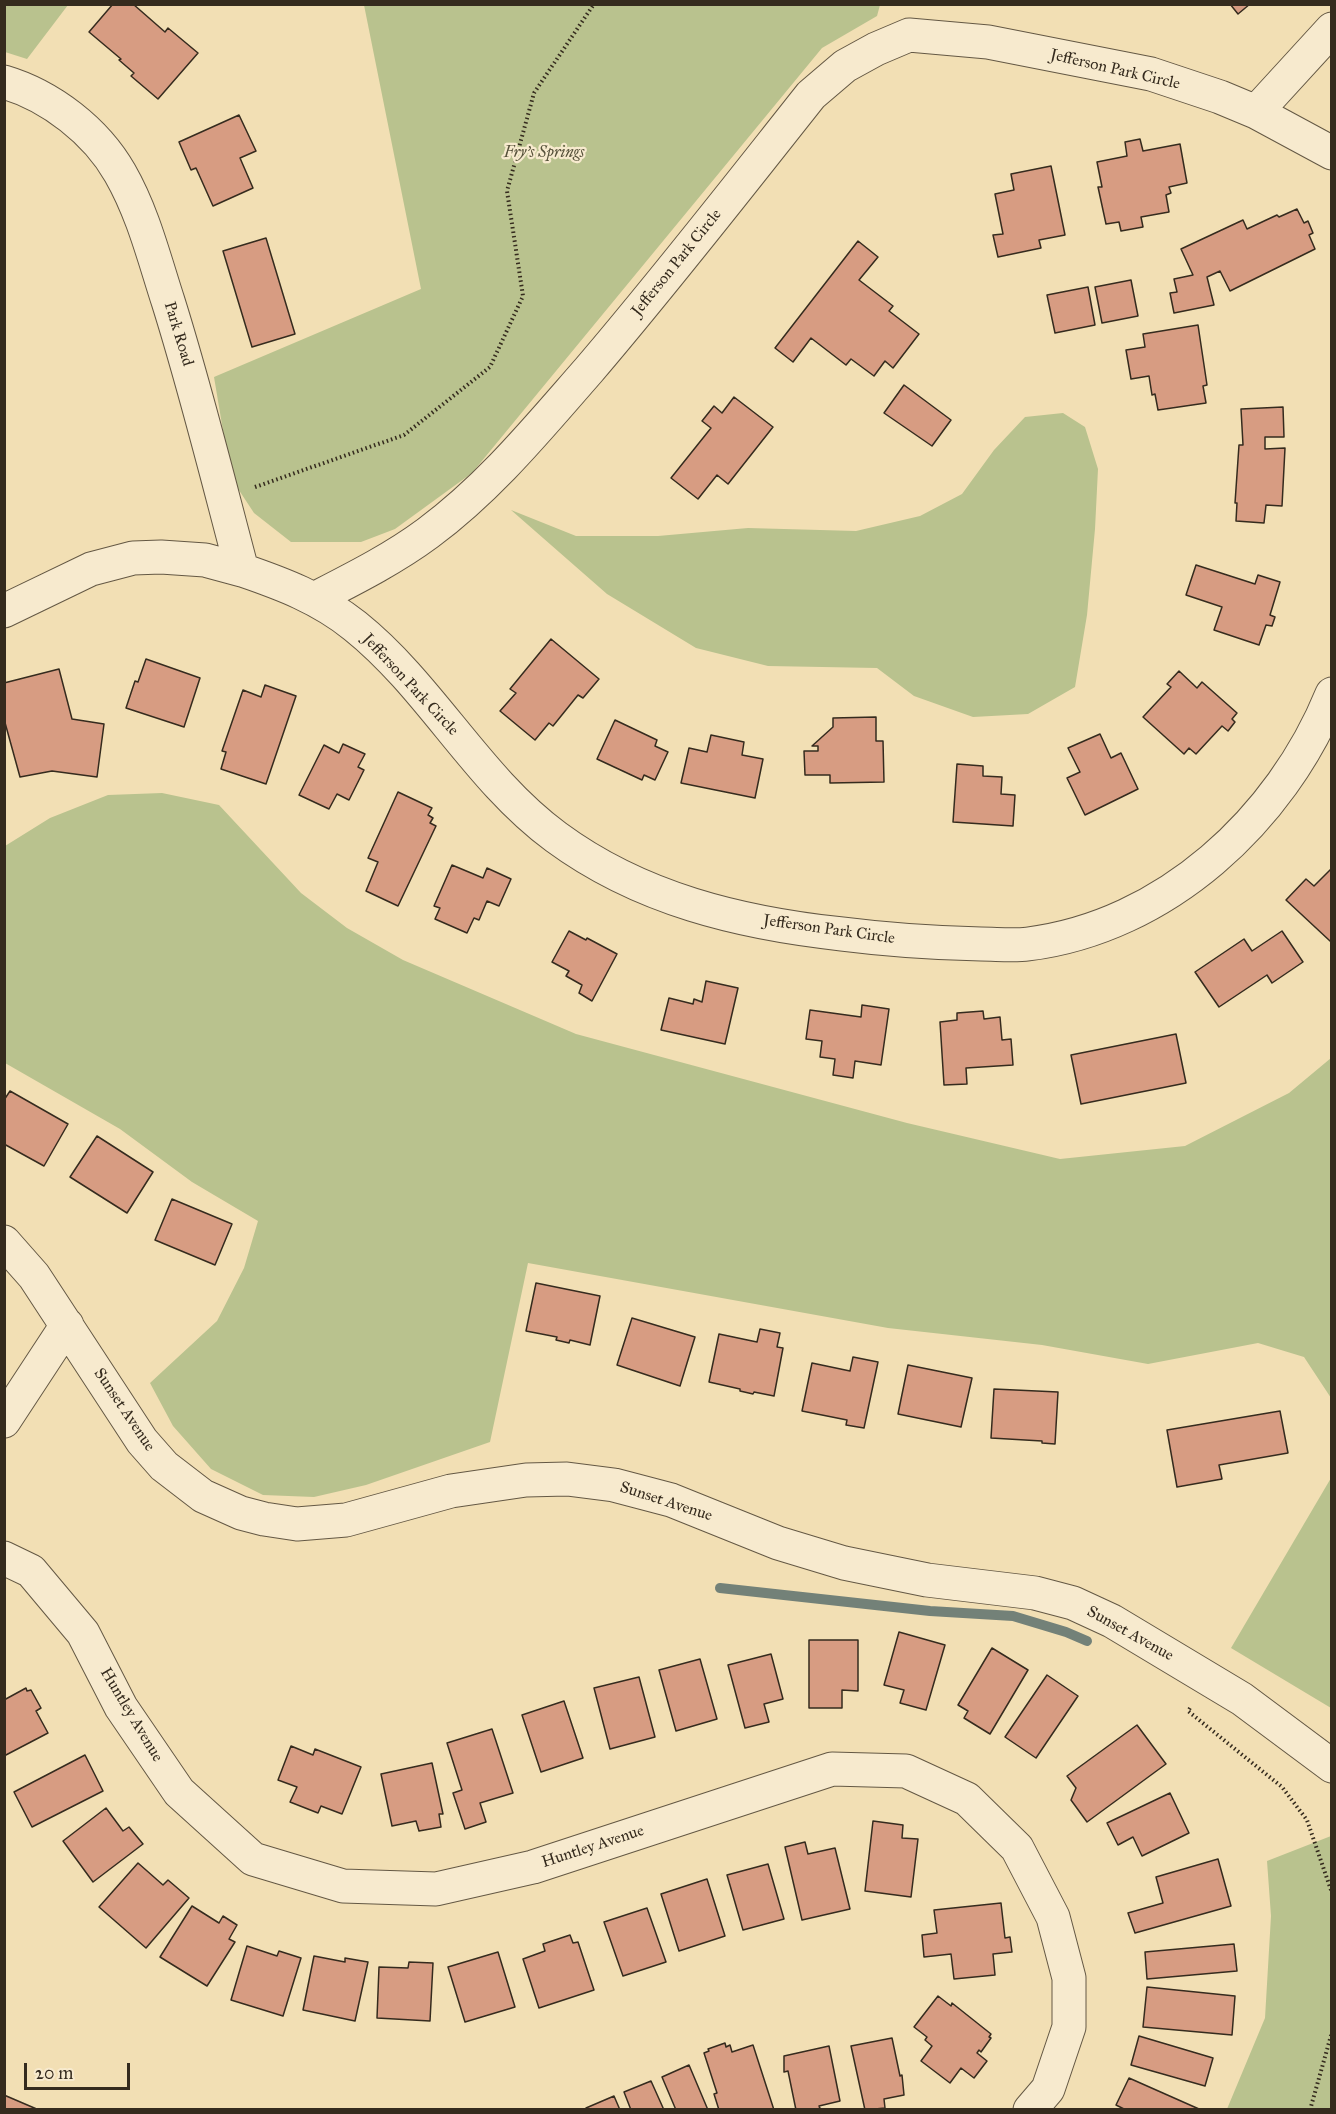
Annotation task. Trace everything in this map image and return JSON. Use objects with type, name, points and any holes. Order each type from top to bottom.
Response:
[{"type":"street","points":[[1256,112],[1332,29]]},
{"type":"street","name":"Jefferson Park Circle","points":[[1332,153],[1256,112],[1220,97],[1151,74],[988,42],[909,35],[876,49],[845,66],[811,95],[643,306],[524,444],[484,486],[428,533],[366,573],[314,599],[354,626],[391,660],[510,797],[555,837],[605,869],[659,895],[704,909],[803,930],[917,943],[1024,945],[1073,937],[1128,916],[1195,873],[1223,851],[1257,816],[1293,769],[1323,717],[1332,694]]},
{"type":"street","name":"Park Road","points":[[4,82],[16,85],[57,106],[92,136],[119,171],[140,212],[190,372],[242,570]]},
{"type":"street","points":[[4,611],[91,569],[133,558],[205,560],[295,588],[314,599]]},
{"type":"street","name":"Sunset Avenue","points":[[4,1242],[34,1276],[68,1325],[142,1441],[164,1466],[203,1496],[241,1513],[297,1524],[346,1520],[451,1491],[525,1480],[567,1479],[614,1485],[671,1500],[778,1543],[844,1563],[927,1580],[1035,1593],[1073,1603],[1112,1621],[1242,1699],[1332,1766]]},
{"type":"street","points":[[4,1421],[68,1325]]},
{"type":"street","name":"Huntley Avenue","points":[[4,1558],[31,1570],[83,1633],[121,1707],[179,1792],[254,1859],[343,1887],[435,1890],[533,1866],[832,1769],[906,1771],[967,1799],[1017,1848],[1053,1917],[1069,1978],[1069,2027],[1048,2090],[1030,2109]]},
{"type":"path","points":[[223,498],[404,435],[490,367],[522,296],[507,191],[534,93],[594,4]]},
{"type":"path","points":[[1210,1679],[1188,1711],[1282,1787],[1307,1820],[1332,1893]]},
{"type":"path","points":[[1310,2109],[1332,2032]]},
{"type":"green space","points":[[5,4],[68,5],[27,59],[5,52]]},
{"type":"green space","name":"Fry's Springs","points":[[364,5],[880,5],[877,16],[822,48],[472,473],[395,529],[361,542],[291,542],[254,513],[231,478],[214,377],[421,289]]},
{"type":"green space","points":[[1063,413],[1085,427],[1098,469],[1087,615],[1075,687],[1028,714],[973,717],[914,696],[877,668],[768,666],[696,648],[607,594],[511,510],[576,536],[658,536],[748,528],[856,531],[920,516],[962,494],[994,450],[1025,417]]},
{"type":"green space","points":[[162,793],[219,805],[301,893],[347,928],[403,960],[576,1034],[907,1123],[1060,1159],[1185,1146],[1289,1093],[1331,1058],[1331,1398],[1304,1357],[1258,1343],[1148,1364],[1042,1345],[888,1328],[528,1263],[490,1442],[366,1485],[314,1497],[263,1495],[211,1469],[173,1426],[150,1383],[217,1321],[244,1268],[258,1221],[192,1182],[120,1129],[5,1063],[5,846],[50,818],[108,795]]},
{"type":"green space","points":[[1331,1478],[1331,1708],[1231,1648]]},
{"type":"green space","points":[[1331,1836],[1331,2109],[1227,2109],[1265,2018],[1271,1916],[1267,1861]]},
{"type":"building","points":[[113,4],[133,4],[165,32],[168,28],[198,53],[158,99],[131,76],[134,73],[119,60],[121,59],[89,32]]},
{"type":"building","points":[[1230,4],[1250,4],[1238,14]]},
{"type":"building","points":[[239,115],[256,151],[240,158],[253,188],[213,206],[196,168],[191,170],[179,142]]},
{"type":"building","points":[[1140,139],[1143,151],[1180,144],[1187,183],[1169,187],[1171,193],[1166,195],[1169,212],[1141,217],[1143,227],[1121,231],[1119,222],[1106,224],[1098,187],[1102,187],[1097,162],[1127,156],[1125,142]]},
{"type":"building","points":[[1051,166],[1065,235],[1039,240],[1041,248],[998,257],[993,235],[1003,234],[995,194],[1014,190],[1011,174]]},
{"type":"building","points":[[1297,209],[1304,223],[1308,221],[1313,233],[1309,235],[1315,249],[1230,291],[1220,271],[1207,277],[1214,305],[1174,313],[1170,293],[1177,292],[1174,279],[1193,275],[1181,249],[1243,220],[1247,229],[1277,215],[1279,217]]},
{"type":"building","points":[[266,238],[295,334],[252,347],[223,251]]},
{"type":"building","points":[[858,241],[878,257],[859,280],[893,306],[889,311],[919,334],[893,368],[885,361],[874,376],[851,359],[846,365],[811,338],[793,362],[775,348]]},
{"type":"building","points":[[1131,280],[1138,316],[1102,323],[1095,287]]},
{"type":"building","points":[[1088,287],[1095,325],[1055,333],[1047,295]]},
{"type":"building","points":[[1198,325],[1207,385],[1203,386],[1206,403],[1158,410],[1155,394],[1152,395],[1149,376],[1131,379],[1126,350],[1145,347],[1143,334]]},
{"type":"building","points":[[904,385],[951,420],[932,446],[884,413]]},
{"type":"building","points":[[734,397],[773,427],[728,484],[717,475],[698,499],[671,478],[711,428],[702,421],[714,406],[722,413]]},
{"type":"building","points":[[1283,407],[1284,437],[1265,437],[1265,449],[1285,448],[1282,506],[1266,505],[1264,523],[1236,521],[1239,445],[1243,445],[1241,409]]},
{"type":"building","points":[[1196,565],[1255,584],[1258,575],[1280,582],[1270,615],[1275,617],[1272,626],[1266,625],[1259,645],[1214,630],[1222,607],[1186,595]]},
{"type":"building","points":[[551,639],[599,679],[583,698],[578,695],[553,726],[549,723],[535,740],[500,711],[516,693],[510,689]]},
{"type":"building","points":[[146,659],[200,678],[184,727],[126,708],[135,681],[138,682]]},
{"type":"building","points":[[59,669],[72,719],[104,724],[97,777],[52,771],[20,777],[4,719],[4,683]]},
{"type":"building","points":[[1179,671],[1197,688],[1202,682],[1237,713],[1232,719],[1235,722],[1228,731],[1222,726],[1196,754],[1189,748],[1184,754],[1143,717],[1171,687],[1167,684]]},
{"type":"building","points":[[265,685],[296,696],[266,784],[221,769],[226,752],[222,751],[243,690],[261,697]]},
{"type":"building","points":[[876,717],[876,741],[883,741],[884,782],[830,783],[830,775],[805,775],[804,751],[818,751],[818,746],[812,746],[833,727],[833,718]]},
{"type":"building","points":[[615,720],[657,740],[655,746],[668,752],[655,780],[644,775],[642,780],[597,759]]},
{"type":"building","points":[[1100,734],[1111,758],[1121,753],[1138,789],[1085,815],[1067,778],[1080,772],[1068,748]]},
{"type":"building","points":[[711,735],[744,742],[742,755],[763,759],[755,798],[681,783],[689,748],[707,752]]},
{"type":"building","points":[[343,744],[365,754],[358,767],[364,770],[349,800],[337,794],[329,809],[299,795],[324,745],[339,753]]},
{"type":"building","points":[[957,764],[983,766],[983,776],[1002,777],[1001,794],[1015,795],[1013,826],[953,822]]},
{"type":"building","points":[[398,792],[432,808],[428,815],[433,818],[430,823],[436,826],[398,906],[366,891],[378,862],[368,858]]},
{"type":"building","points":[[452,865],[483,878],[487,868],[511,879],[499,906],[487,901],[479,920],[474,918],[467,933],[435,919],[440,908],[434,906]]},
{"type":"building","points":[[1332,868],[1332,940],[1330,941],[1286,900],[1306,879],[1314,886]]},
{"type":"building","points":[[569,931],[617,954],[592,1001],[579,993],[582,985],[566,976],[569,971],[552,962]]},
{"type":"building","points":[[1282,931],[1303,962],[1272,983],[1267,975],[1219,1007],[1195,972],[1244,939],[1252,951]]},
{"type":"building","points":[[706,981],[738,988],[725,1044],[661,1030],[669,998],[693,1004],[694,999],[702,1002]]},
{"type":"building","points":[[862,1005],[889,1009],[881,1065],[855,1061],[853,1078],[833,1075],[835,1059],[820,1057],[822,1041],[806,1039],[810,1010],[861,1017]]},
{"type":"building","points":[[983,1011],[984,1019],[1000,1017],[1002,1040],[1011,1039],[1013,1065],[966,1068],[967,1084],[944,1085],[940,1022],[957,1020],[957,1013]]},
{"type":"building","points":[[1176,1034],[1186,1083],[1081,1104],[1071,1055]]},
{"type":"building","points":[[10,1091],[68,1124],[44,1166],[4,1144],[4,1100]]},
{"type":"building","points":[[97,1136],[153,1172],[127,1213],[70,1177]]},
{"type":"building","points":[[172,1199],[232,1224],[215,1265],[155,1240]]},
{"type":"building","points":[[536,1283],[600,1296],[590,1345],[570,1340],[569,1343],[556,1340],[557,1337],[526,1331]]},
{"type":"building","points":[[632,1318],[695,1337],[680,1386],[617,1365]]},
{"type":"building","points":[[760,1329],[780,1333],[777,1347],[783,1348],[774,1396],[754,1392],[753,1394],[709,1382],[719,1334],[757,1342]]},
{"type":"building","points":[[853,1357],[878,1362],[864,1428],[846,1425],[847,1420],[802,1411],[812,1363],[850,1371]]},
{"type":"building","points":[[908,1365],[972,1378],[961,1427],[898,1414]]},
{"type":"building","points":[[994,1389],[1058,1392],[1055,1444],[991,1438]]},
{"type":"building","points":[[1280,1411],[1288,1453],[1219,1465],[1222,1479],[1177,1487],[1167,1430]]},
{"type":"building","points":[[899,1632],[945,1645],[926,1710],[900,1703],[904,1690],[884,1685]]},
{"type":"building","points":[[809,1640],[858,1640],[858,1691],[842,1690],[842,1708],[809,1708]]},
{"type":"building","points":[[992,1648],[1028,1670],[990,1734],[964,1718],[968,1711],[958,1705]]},
{"type":"building","points":[[771,1654],[783,1699],[764,1704],[769,1722],[745,1728],[728,1665]]},
{"type":"building","points":[[700,1659],[717,1719],[676,1731],[659,1670]]},
{"type":"building","points":[[1047,1675],[1078,1696],[1036,1758],[1005,1737]]},
{"type":"building","points":[[639,1677],[655,1737],[610,1749],[594,1688]]},
{"type":"building","points":[[26,1688],[27,1691],[31,1690],[41,1708],[36,1711],[48,1733],[4,1756],[4,1700]]},
{"type":"building","points":[[564,1701],[583,1758],[541,1772],[522,1715]]},
{"type":"building","points":[[1137,1725],[1166,1764],[1087,1822],[1071,1800],[1076,1788],[1067,1776]]},
{"type":"building","points":[[492,1729],[513,1793],[480,1803],[486,1822],[465,1829],[453,1793],[462,1790],[447,1743]]},
{"type":"building","points":[[291,1746],[313,1755],[315,1749],[361,1767],[342,1814],[321,1806],[318,1813],[290,1802],[297,1787],[278,1780]]},
{"type":"building","points":[[85,1755],[103,1791],[32,1827],[14,1792]]},
{"type":"building","points":[[432,1763],[443,1814],[439,1814],[441,1827],[419,1831],[416,1821],[392,1826],[381,1774]]},
{"type":"building","points":[[1170,1793],[1189,1833],[1142,1856],[1133,1837],[1118,1845],[1107,1823]]},
{"type":"building","points":[[106,1808],[123,1831],[129,1827],[143,1844],[93,1882],[63,1841]]},
{"type":"building","points":[[873,1821],[903,1825],[902,1838],[918,1839],[911,1897],[865,1891]]},
{"type":"building","points":[[805,1842],[808,1854],[835,1848],[850,1909],[802,1920],[785,1847]]},
{"type":"building","points":[[1218,1859],[1231,1906],[1135,1933],[1128,1913],[1163,1903],[1156,1877]]},
{"type":"building","points":[[138,1863],[163,1885],[168,1880],[189,1898],[146,1948],[99,1907]]},
{"type":"building","points":[[768,1864],[784,1919],[743,1930],[727,1875]]},
{"type":"building","points":[[707,1879],[725,1936],[679,1951],[661,1894]]},
{"type":"building","points":[[1001,1903],[1005,1938],[1010,1937],[1012,1952],[993,1954],[995,1975],[954,1979],[951,1954],[924,1957],[922,1935],[937,1933],[934,1910]]},
{"type":"building","points":[[192,1906],[219,1923],[223,1916],[237,1925],[229,1939],[235,1942],[207,1986],[160,1957]]},
{"type":"building","points":[[647,1908],[666,1962],[623,1976],[604,1922]]},
{"type":"building","points":[[570,1935],[573,1943],[578,1942],[594,1990],[539,2008],[523,1959],[545,1951],[543,1944]]},
{"type":"building","points":[[1234,1944],[1237,1971],[1147,1979],[1145,1952]]},
{"type":"building","points":[[247,1946],[277,1956],[279,1951],[301,1958],[283,2016],[231,2000]]},
{"type":"building","points":[[498,1952],[515,2007],[465,2022],[448,1967]]},
{"type":"building","points":[[314,1956],[345,1962],[345,1958],[368,1962],[355,2021],[303,2010]]},
{"type":"building","points":[[409,1962],[433,1963],[430,2021],[377,2018],[379,1967],[408,1968]]},
{"type":"building","points":[[1147,1987],[1235,1996],[1232,2035],[1143,2027]]},
{"type":"building","points":[[938,1996],[951,2006],[952,2003],[991,2034],[989,2037],[991,2038],[981,2052],[979,2050],[977,2053],[987,2061],[974,2078],[961,2068],[950,2083],[921,2061],[932,2046],[925,2040],[927,2037],[914,2027]]},
{"type":"building","points":[[1139,2036],[1213,2058],[1205,2086],[1131,2065]]},
{"type":"building","points":[[892,2038],[900,2076],[902,2075],[904,2095],[884,2099],[885,2108],[865,2110],[851,2046]]},
{"type":"building","points":[[725,2043],[726,2047],[730,2045],[732,2052],[753,2045],[774,2110],[719,2110],[714,2094],[717,2093],[704,2053],[709,2051],[708,2049]]},
{"type":"building","points":[[829,2046],[840,2101],[819,2106],[820,2108],[815,2110],[796,2110],[788,2071],[784,2072],[784,2056]]},
{"type":"building","points":[[689,2065],[708,2110],[676,2110],[662,2077]]},
{"type":"building","points":[[1129,2078],[1199,2109],[1126,2110],[1116,2105]]},
{"type":"building","points":[[651,2081],[664,2110],[631,2110],[624,2092]]},
{"type":"building","points":[[4,2095],[39,2110],[4,2110]]},
{"type":"building","points":[[614,2096],[620,2110],[587,2110],[586,2108]]},
{"type":"waterway","points":[[720,1588],[930,1611],[1013,1616],[1066,1632],[1087,1641]]}]
